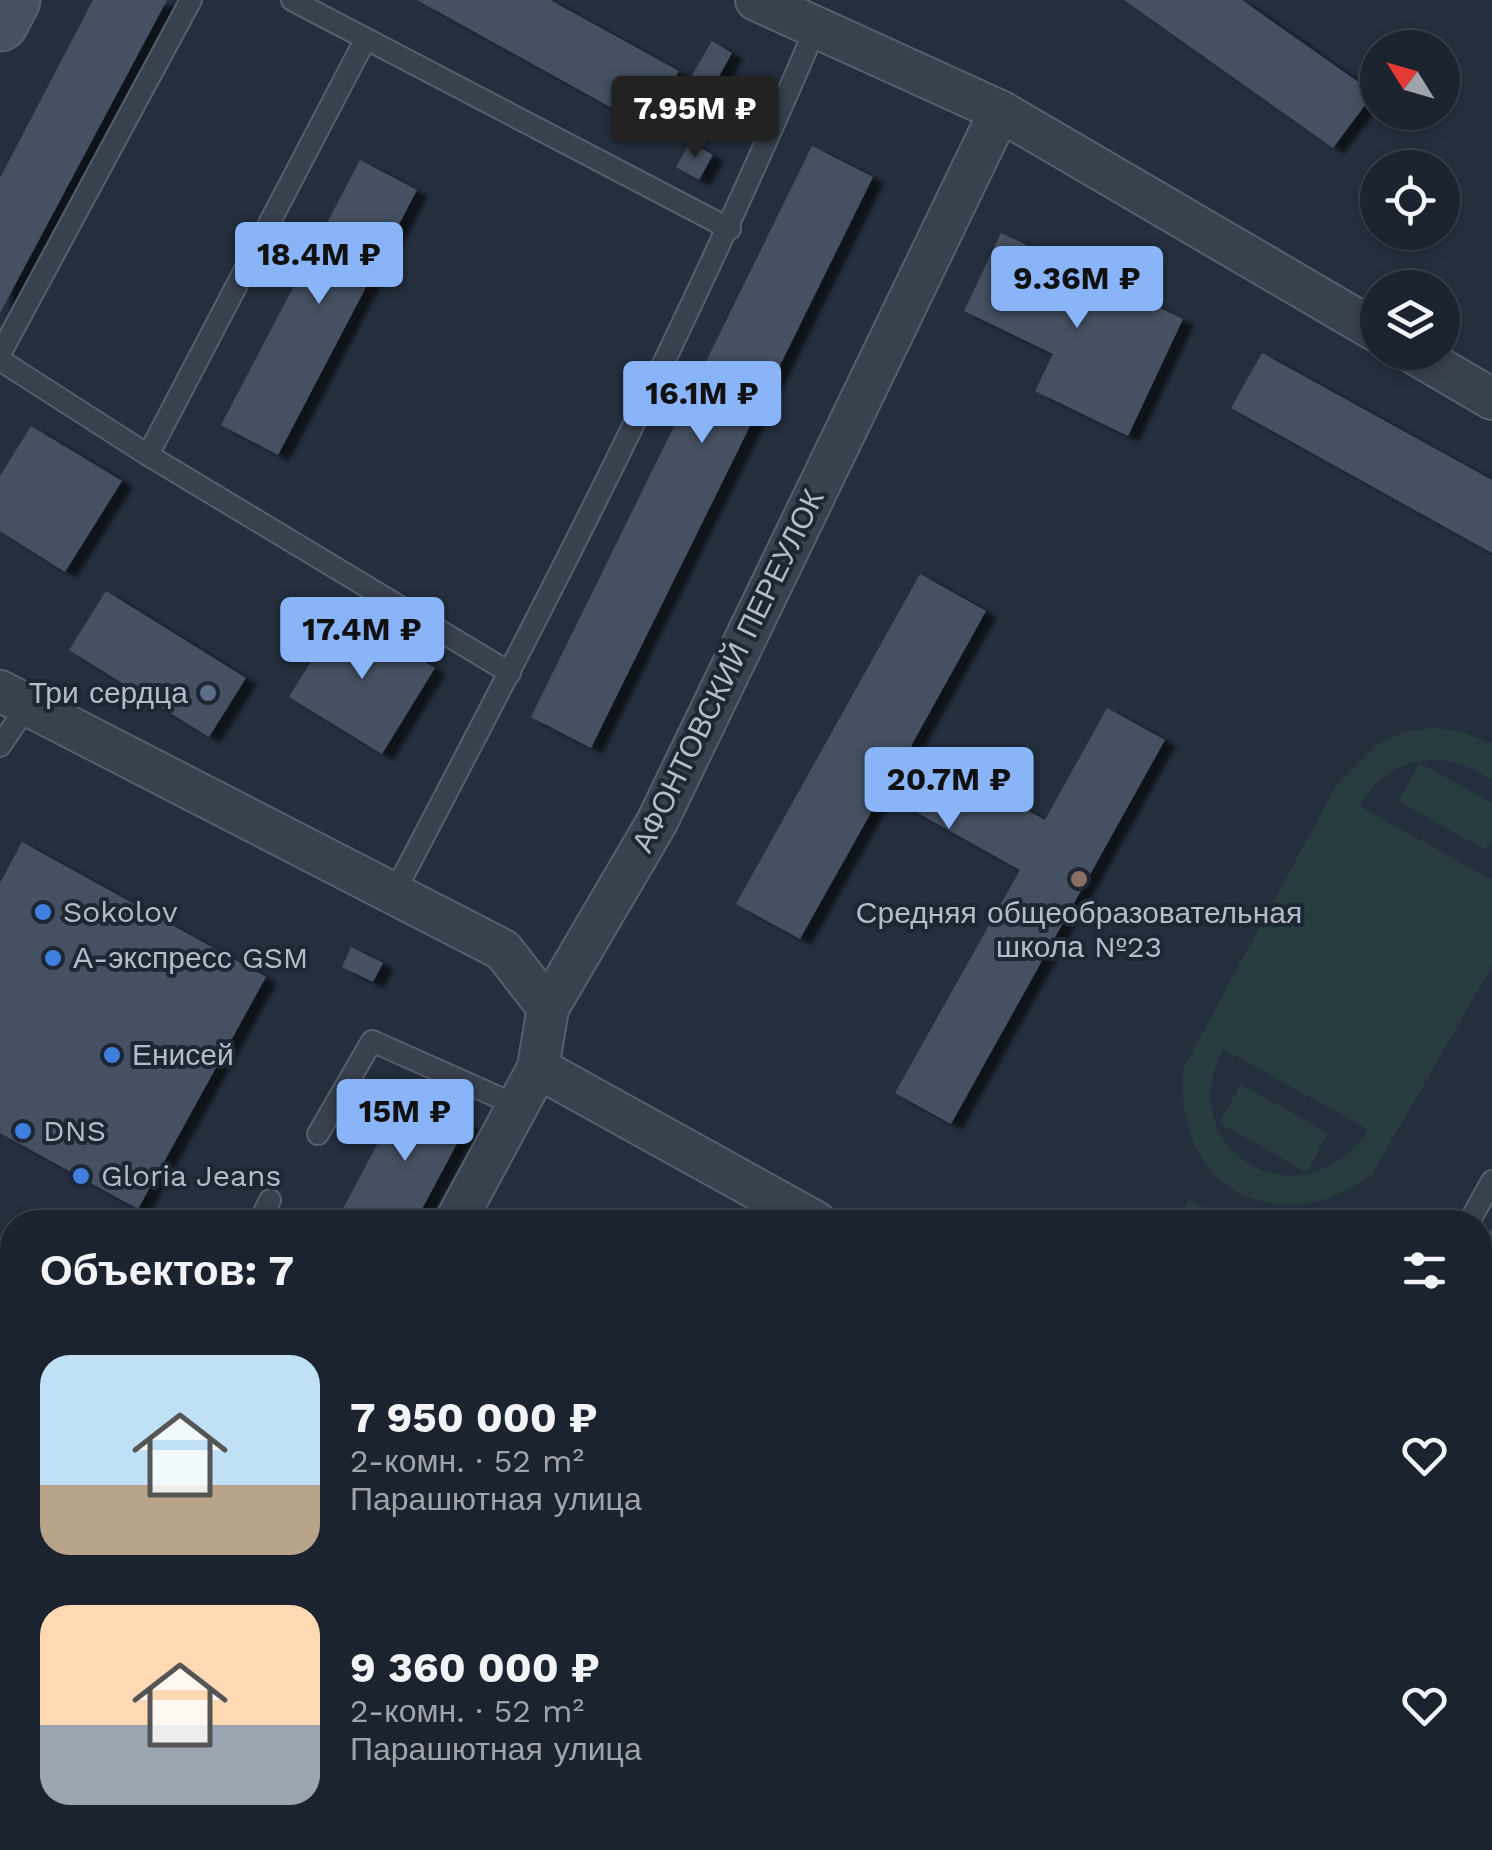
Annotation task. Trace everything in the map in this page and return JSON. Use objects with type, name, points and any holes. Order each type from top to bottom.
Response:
[{"type":"main road","points":[[0,23],[12,0]]},
{"type":"street","points":[[756,0],[1000,111],[1360,321]]},
{"type":"street","name":"АФОНТОВСКИЙ ПЕРЕУЛОК","points":[[462,1210],[538,1068],[548,1008],[657,822],[1000,111]]},
{"type":"street","points":[[1443,370],[1492,399]]},
{"type":"street","points":[[14,698],[503,950],[548,1008]]},
{"type":"street","points":[[538,1068],[794,1210]]},
{"type":"lane","points":[[191,0],[0,357],[148,455],[510,673]]},
{"type":"lane","points":[[292,0],[730,229]]},
{"type":"lane","points":[[393,895],[510,673],[730,229],[816,28]]},
{"type":"lane","points":[[148,455],[366,40]]},
{"type":"lane","points":[[0,746],[14,698]]},
{"type":"lane","points":[[318,1134],[372,1041],[518,1106]]},
{"type":"lane","points":[[1475,1210],[1492,1181]]},
{"type":"lane","points":[[265,1210],[270,1200]]},
{"type":"green space","points":[[1433,728],[1462,732],[1492,744],[1492,781],[1456,763],[1420,761],[1386,775],[1359,806],[1492,880],[1492,966],[1373,1173],[1337,1194],[1302,1204],[1268,1203],[1238,1192],[1213,1172],[1194,1144],[1184,1109],[1184,1067],[1337,784],[1377,744],[1404,732]],"holes":[[[1223,1049],[1367,1129],[1337,1162],[1306,1174],[1276,1174],[1249,1164],[1227,1144],[1214,1117],[1211,1085]]]},
{"type":"green space","points":[[1420,763],[1492,803],[1492,840],[1486,850],[1398,801]]},
{"type":"green space","points":[[1241,1084],[1328,1133],[1307,1172],[1219,1123]]},
{"type":"green space","points":[[1189,1199],[1209,1210],[1182,1210]]},
{"type":"building","points":[[93,0],[167,0],[0,313],[0,178]]},
{"type":"building","points":[[417,0],[550,0],[679,71],[648,128]]},
{"type":"building","points":[[1124,0],[1242,0],[1360,83],[1360,112],[1333,148]]},
{"type":"building","points":[[712,41],[732,53],[713,87],[692,75]]},
{"type":"building","points":[[690,142],[713,155],[699,180],[676,167]]},
{"type":"building","points":[[812,146],[873,177],[591,748],[531,717]]},
{"type":"building","points":[[360,160],[417,190],[278,455],[221,425]]},
{"type":"building","points":[[1001,233],[1183,319],[1128,436],[1035,391],[1053,354],[964,311]]},
{"type":"building","points":[[1262,353],[1492,480],[1492,553],[1231,408]]},
{"type":"building","points":[[31,426],[122,481],[65,572],[0,531],[0,476]]},
{"type":"building","points":[[920,574],[986,611],[911,746],[1045,820],[1107,708],[1165,740],[951,1124],[895,1093],[1020,870],[882,793],[800,939],[736,904]]},
{"type":"building","points":[[106,591],[246,678],[209,737],[69,650]]},
{"type":"building","points":[[342,611],[435,668],[382,754],[289,697]]},
{"type":"building","name":"Енисей","points":[[22,842],[266,977],[138,1209],[0,1133],[0,883]]},
{"type":"building","points":[[351,947],[383,963],[373,982],[342,967]]},
{"type":"building","points":[[406,1090],[468,1123],[421,1210],[342,1210]]},
{"type":"place","name":"Три сердца","points":[[208,693]]},
{"type":"place","name":"Средняя общеобразовательная школа №23","points":[[1079,879]]},
{"type":"place","name":"Sokolov","points":[[43,912]]},
{"type":"place","name":"А-экспресс GSM","points":[[53,958]]},
{"type":"place","name":"Енисей","points":[[112,1055]]},
{"type":"place","name":"DNS","points":[[23,1131]]},
{"type":"place","name":"Gloria Jeans","points":[[81,1176]]}]
